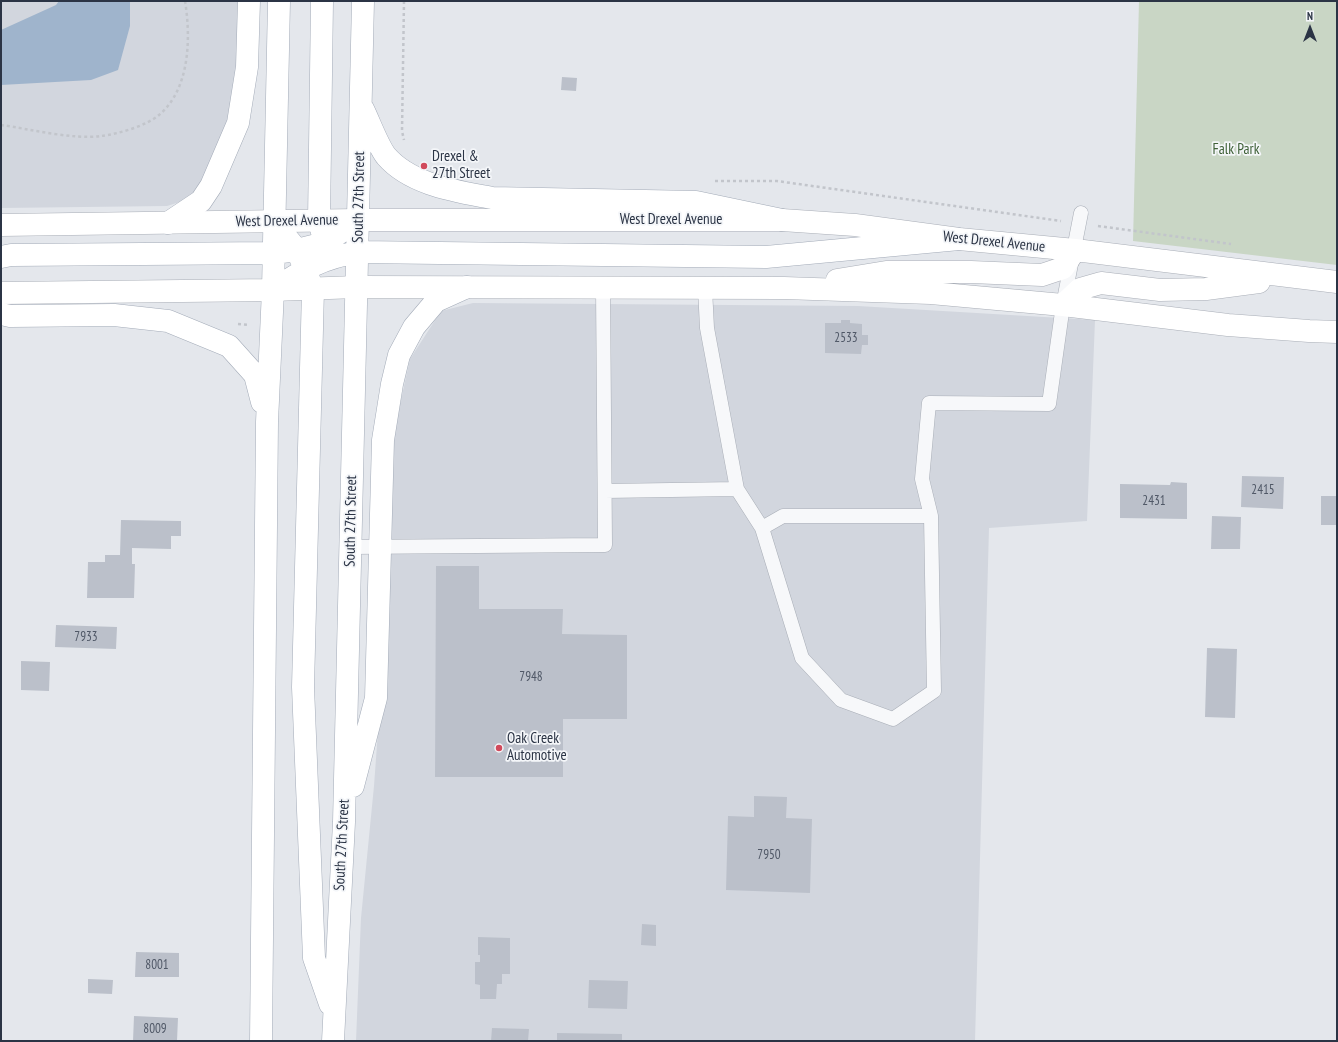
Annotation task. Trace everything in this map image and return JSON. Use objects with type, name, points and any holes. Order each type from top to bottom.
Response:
[{"type":"main road","points":[[168,223],[201,201],[211,186],[238,123],[247,67],[249,1]]},
{"type":"main road","points":[[261,1041],[267,422],[273,290],[279,1]]},
{"type":"main road","points":[[322,1],[319,221],[329,250],[357,287]]},
{"type":"main road","name":"South 27th Street","points":[[333,1041],[333,1015],[344,822],[363,1]]},
{"type":"main road","points":[[361,104],[385,155],[406,174],[465,193],[492,198],[696,202],[782,220]]},
{"type":"main road","points":[[329,250],[358,220]]},
{"type":"main road","name":"West Drexel Avenue","points":[[1,225],[358,220],[782,220],[855,225],[959,239],[1075,250],[1290,278],[1337,282]]},
{"type":"main road","points":[[274,222],[301,259],[313,289],[303,688],[314,958],[333,1015]]},
{"type":"main road","points":[[273,290],[301,259],[329,250],[358,252],[766,257],[959,239]]},
{"type":"main road","points":[[784,288],[886,272],[971,272],[1042,275],[1063,268],[1075,250]]},
{"type":"main road","points":[[1,257],[11,255],[274,253],[301,259]]},
{"type":"main road","points":[[1063,305],[1080,289],[1101,283],[1160,290],[1206,289],[1290,278]]},
{"type":"main road","points":[[1,293],[273,290],[357,287],[784,288],[931,293],[1063,305],[1228,325],[1337,332]]},
{"type":"main road","points":[[344,822],[376,698],[383,440],[392,384],[399,355],[414,327],[436,301],[467,287]]},
{"type":"main road","points":[[1,314],[10,316],[114,315],[168,321],[230,346],[255,375],[267,422]]},
{"type":"lane","points":[[705,288],[708,328],[737,489],[762,528],[802,658],[842,700],[894,719],[934,690],[931,516],[922,479],[928,403],[1049,404],[1063,305],[1075,250],[1081,213]]},
{"type":"lane","points":[[350,547],[380,548],[605,545],[603,287]]},
{"type":"lane","points":[[605,491],[737,489]]},
{"type":"lane","points":[[762,528],[783,516],[931,516]]},
{"type":"path","points":[[1,125],[75,136],[101,136],[145,124],[158,116],[173,100],[181,80],[188,43],[188,20],[185,1]]},
{"type":"path","points":[[404,1],[402,132],[406,146]]},
{"type":"path","points":[[1104,227],[1238,245]]},
{"type":"shaded area","points":[[1,1],[239,1],[238,53],[228,121],[214,163],[193,194],[183,201],[167,206],[1,208]]},
{"type":"shaded area","points":[[473,303],[858,306],[1095,320],[1087,521],[989,528],[975,1041],[356,1041],[361,918],[374,786],[389,579],[391,445],[410,359],[441,311]]},
{"type":"green space","name":"Falk Park","points":[[1139,1],[1337,1],[1337,265],[1133,241]]},
{"type":"water","points":[[59,1],[130,1],[130,26],[118,70],[91,80],[1,85],[1,30],[56,5]]},
{"type":"building","points":[[562,77],[577,78],[576,91],[561,90]]},
{"type":"building","points":[[841,320],[850,320],[850,323],[862,324],[862,335],[868,335],[868,345],[862,345],[861,354],[825,353],[825,323],[841,323]]},
{"type":"building","points":[[1242,476],[1284,477],[1283,509],[1241,507]]},
{"type":"building","points":[[1171,482],[1187,483],[1187,519],[1120,518],[1120,484],[1170,485]]},
{"type":"building","points":[[1321,496],[1337,496],[1337,525],[1321,525]]},
{"type":"building","points":[[1212,516],[1241,517],[1240,549],[1211,549]]},
{"type":"building","points":[[121,520],[181,521],[181,536],[171,536],[171,549],[132,548],[132,564],[135,564],[134,598],[87,598],[88,562],[105,562],[105,555],[120,555]]},
{"type":"building","points":[[436,566],[479,566],[479,609],[563,609],[562,634],[627,635],[627,719],[563,719],[563,777],[435,777]]},
{"type":"building","points":[[56,625],[117,627],[116,649],[55,647]]},
{"type":"building","points":[[1207,648],[1237,649],[1235,718],[1205,717]]},
{"type":"building","points":[[21,661],[50,662],[49,691],[21,690]]},
{"type":"building","points":[[754,796],[787,797],[786,818],[812,819],[810,893],[726,890],[728,816],[754,817]]},
{"type":"building","points":[[642,924],[656,925],[656,946],[641,945]]},
{"type":"building","points":[[478,937],[510,938],[510,974],[502,974],[502,984],[497,984],[496,999],[480,999],[480,985],[475,984],[475,962],[480,962],[480,955],[478,955]]},
{"type":"building","points":[[136,952],[179,953],[179,977],[135,977]]},
{"type":"building","points":[[88,979],[113,980],[112,994],[88,993]]},
{"type":"building","points":[[589,980],[628,981],[627,1009],[588,1008]]},
{"type":"building","points":[[134,1016],[178,1018],[177,1041],[133,1041]]},
{"type":"building","points":[[492,1028],[529,1029],[528,1041],[491,1041]]},
{"type":"building","points":[[557,1033],[622,1034],[622,1041],[557,1041]]},
{"type":"place","name":"Drexel & 27th Street","points":[[424,166]]},
{"type":"place","name":"Oak Creek Automotive","points":[[499,748]]}]
